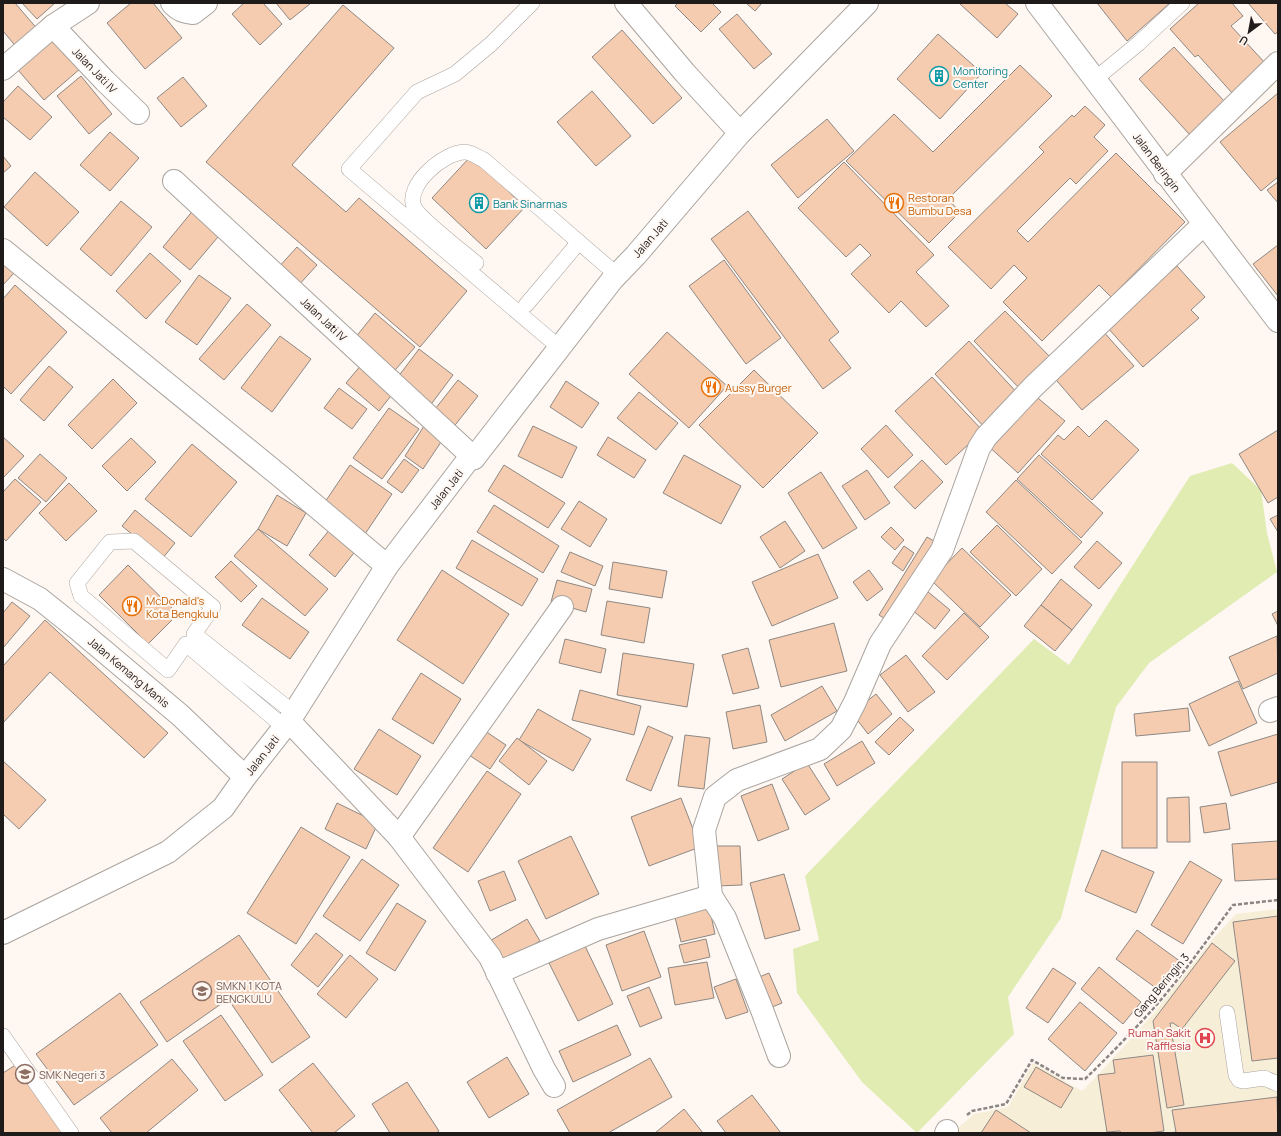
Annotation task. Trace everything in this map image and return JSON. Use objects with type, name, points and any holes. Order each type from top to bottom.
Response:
[{"type":"street","points":[[3,69],[53,26],[88,3]]},
{"type":"street","points":[[172,3],[176,9],[193,13],[206,3]]},
{"type":"street","points":[[626,3],[685,73],[740,133]]},
{"type":"street","name":"Jalan Jati","points":[[3,934],[168,852],[223,808],[289,720],[387,566],[468,460],[474,458],[618,275],[740,133],[867,3]]},
{"type":"street","name":"Jalan Beringin","points":[[1037,3],[1165,174],[1278,321]]},
{"type":"street","name":"Jalan Jati IV","points":[[53,26],[105,81],[138,113]]},
{"type":"street","points":[[1165,174],[1278,63]]},
{"type":"street","name":"Jalan Jati IV","points":[[174,181],[474,458]]},
{"type":"street","points":[[779,1056],[725,918],[711,896],[704,830],[715,797],[737,780],[820,749],[841,729],[855,702],[880,644],[942,550],[979,448],[986,437],[1033,387],[1204,224]]},
{"type":"street","points":[[3,250],[280,476],[387,566]]},
{"type":"street","name":"Jalan Kemang Manis","points":[[3,580],[40,599],[80,631],[180,715],[245,778]]},
{"type":"street","points":[[399,837],[562,608]]},
{"type":"street","points":[[289,720],[399,837],[490,957],[544,1069],[554,1086]]},
{"type":"street","points":[[497,973],[598,929],[711,896]]},
{"type":"lane","points":[[532,3],[490,44],[455,74],[417,92],[349,169],[563,344]]},
{"type":"lane","points":[[1094,80],[1139,43],[1182,3]]},
{"type":"lane","points":[[563,344],[526,306],[424,219],[414,208],[413,198],[418,182],[427,172],[441,161],[452,155],[465,152],[484,160],[618,275]]},
{"type":"lane","points":[[526,306],[579,242]]},
{"type":"lane","points":[[134,541],[213,607],[194,634],[289,720],[186,644],[168,670],[81,596],[77,583],[110,542],[134,541]]},
{"type":"lane","points":[[1227,1013],[1238,1080],[1243,1081],[1264,1078],[1278,1084]]},
{"type":"lane","points":[[3,1036],[72,1133]]},
{"type":"path","name":"Gang Beringin 3","points":[[946,1132],[972,1111],[1006,1104],[1032,1060],[1063,1078],[1085,1080],[1154,1008],[1197,954],[1233,905],[1278,900]]},
{"type":"shaded area","name":"Rumah Sakit Rafflesia","points":[[1278,909],[1278,1133],[952,1133],[974,1114],[1008,1107],[1033,1063],[1082,1091],[1154,1013],[1211,941],[1236,914]]},
{"type":"green space","points":[[1232,463],[1261,490],[1267,533],[1277,572],[1149,663],[1116,707],[1061,918],[1008,997],[1014,1034],[917,1133],[862,1082],[797,993],[793,949],[819,940],[805,876],[1034,639],[1069,665],[1190,476]]},
{"type":"building","points":[[3,3],[15,3],[39,31],[18,49],[3,31]]},
{"type":"building","points":[[22,3],[55,3],[37,19]]},
{"type":"building","points":[[131,3],[153,3],[182,38],[145,69],[107,23]]},
{"type":"building","points":[[244,3],[263,3],[282,24],[260,45],[232,14]]},
{"type":"building","points":[[276,3],[311,3],[290,20]]},
{"type":"building","points":[[678,3],[712,3],[721,12],[701,32],[675,6]]},
{"type":"building","points":[[746,3],[762,3],[755,11]]},
{"type":"building","points":[[1005,3],[1018,14],[997,38],[960,4]]},
{"type":"building","points":[[1097,3],[1170,3],[1127,41]]},
{"type":"building","points":[[1199,3],[1232,3],[1243,16],[1231,26],[1266,64],[1233,94],[1198,55],[1195,57],[1170,29]]},
{"type":"building","points":[[1248,3],[1278,3],[1278,32],[1275,34]]},
{"type":"building","points":[[343,5],[394,48],[292,165],[346,212],[359,198],[467,291],[420,347],[206,162]]},
{"type":"building","points":[[737,14],[772,54],[754,69],[719,29]]},
{"type":"building","points":[[622,30],[682,98],[653,124],[592,57]]},
{"type":"building","name":"Monitoring Center","points":[[938,34],[982,73],[940,119],[897,79]]},
{"type":"building","points":[[54,38],[81,68],[44,100],[18,70]]},
{"type":"building","points":[[1174,47],[1225,102],[1190,135],[1139,79]]},
{"type":"building","points":[[1020,65],[1052,96],[948,199],[960,212],[929,243],[846,161],[894,114],[933,152]]},
{"type":"building","points":[[81,76],[112,114],[89,134],[57,96]]},
{"type":"building","points":[[183,77],[207,106],[181,127],[157,98]]},
{"type":"building","points":[[18,86],[52,117],[30,140],[3,117],[3,102]]},
{"type":"building","points":[[592,91],[631,136],[596,166],[557,122]]},
{"type":"building","points":[[1278,93],[1278,177],[1261,191],[1220,142]]},
{"type":"building","points":[[1085,106],[1105,125],[1094,137],[1108,151],[1076,184],[1070,178],[1017,231],[1028,242],[1116,153],[1185,222],[1111,297],[1099,285],[1042,341],[1003,302],[1027,278],[1014,265],[991,289],[948,247],[1044,152],[1039,147],[1072,115],[1074,117]]},
{"type":"building","points":[[827,119],[854,151],[798,198],[771,165]]},
{"type":"building","points":[[110,132],[139,158],[110,191],[80,165]]},
{"type":"building","points":[[3,156],[11,166],[3,173]]},
{"type":"building","name":"Bank Sinarmas","points":[[471,156],[525,207],[486,249],[432,198]]},
{"type":"building","points":[[844,162],[934,255],[916,272],[949,306],[926,327],[901,301],[889,313],[851,274],[871,255],[860,244],[846,257],[798,208]]},
{"type":"building","points":[[35,172],[79,212],[47,246],[4,207]]},
{"type":"building","points":[[1278,182],[1278,203],[1267,190]]},
{"type":"building","points":[[121,201],[152,227],[111,276],[80,249]]},
{"type":"building","points":[[195,208],[223,231],[190,270],[163,247]]},
{"type":"building","points":[[748,211],[839,332],[829,340],[851,368],[823,389],[711,239]]},
{"type":"building","points":[[1278,245],[1278,296],[1253,264]]},
{"type":"building","points":[[297,247],[317,265],[297,287],[277,269]]},
{"type":"building","points":[[150,253],[181,281],[146,319],[116,291]]},
{"type":"building","points":[[724,260],[781,338],[746,364],[689,286]]},
{"type":"building","points":[[3,263],[14,273],[3,285]]},
{"type":"building","points":[[1177,266],[1205,297],[1191,310],[1199,318],[1143,367],[1107,327]]},
{"type":"building","points":[[199,275],[231,298],[197,345],[165,322]]},
{"type":"building","points":[[15,285],[67,332],[11,394],[3,386],[3,299]]},
{"type":"building","points":[[247,304],[271,325],[224,380],[199,359]]},
{"type":"building","points":[[1005,311],[1054,361],[1022,391],[974,341]]},
{"type":"building","points":[[375,313],[415,347],[390,376],[351,343]]},
{"type":"building","points":[[1102,330],[1134,366],[1082,410],[1051,374]]},
{"type":"building","points":[[667,332],[727,386],[689,428],[629,374]]},
{"type":"building","points":[[280,336],[311,359],[272,412],[241,388]]},
{"type":"building","points":[[969,341],[1021,397],[986,429],[935,374]]},
{"type":"building","points":[[419,349],[453,375],[429,407],[395,381]]},
{"type":"building","points":[[362,364],[394,392],[379,411],[346,383]]},
{"type":"building","points":[[49,366],[73,387],[44,421],[20,400]]},
{"type":"building","points":[[754,370],[818,433],[763,488],[699,425]]},
{"type":"building","points":[[932,377],[983,431],[946,465],[895,411]]},
{"type":"building","points":[[113,379],[137,403],[92,449],[68,425]]},
{"type":"building","points":[[458,380],[478,396],[452,429],[432,413]]},
{"type":"building","points":[[566,381],[599,403],[582,428],[550,407]]},
{"type":"building","points":[[339,388],[367,409],[352,429],[324,408]]},
{"type":"building","points":[[639,392],[678,423],[656,450],[617,418]]},
{"type":"building","points":[[1032,393],[1065,421],[1018,473],[986,444]]},
{"type":"building","points":[[389,408],[419,429],[382,479],[353,458]]},
{"type":"building","points":[[1106,420],[1139,450],[1092,500],[1041,454],[1058,435],[1064,440],[1078,426],[1089,437]]},
{"type":"building","points":[[886,425],[913,455],[888,478],[861,449]]},
{"type":"building","points":[[424,426],[443,439],[423,469],[405,456]]},
{"type":"building","points":[[533,426],[577,447],[562,478],[518,456]]},
{"type":"building","points":[[1278,430],[1278,497],[1268,503],[1239,454]]},
{"type":"building","points":[[3,437],[24,456],[3,478]]},
{"type":"building","points":[[608,437],[646,460],[634,478],[597,455]]},
{"type":"building","points":[[131,438],[156,462],[127,491],[102,466]]},
{"type":"building","points":[[192,444],[237,482],[191,537],[145,499]]},
{"type":"building","points":[[40,454],[67,478],[46,502],[18,478]]},
{"type":"building","points":[[684,455],[741,486],[721,524],[663,493]]},
{"type":"building","points":[[1039,455],[1103,513],[1081,538],[1017,479]]},
{"type":"building","points":[[404,459],[419,470],[402,493],[387,482]]},
{"type":"building","points":[[922,460],[943,482],[915,509],[894,487]]},
{"type":"building","points":[[350,465],[392,494],[365,534],[323,505]]},
{"type":"building","points":[[504,465],[565,503],[548,528],[488,491]]},
{"type":"building","points":[[867,470],[890,503],[865,520],[842,486]]},
{"type":"building","points":[[821,472],[857,528],[823,549],[788,493]]},
{"type":"building","points":[[15,479],[41,502],[6,541],[3,538],[3,492]]},
{"type":"building","points":[[1016,480],[1082,542],[1052,574],[986,512]]},
{"type":"building","points":[[69,483],[97,511],[66,541],[39,513]]},
{"type":"building","points":[[277,495],[306,513],[287,546],[258,529]]},
{"type":"building","points":[[579,501],[607,519],[590,547],[561,529]]},
{"type":"building","points":[[494,505],[559,546],[543,573],[477,532]]},
{"type":"building","points":[[135,510],[175,543],[162,559],[122,526]]},
{"type":"building","points":[[1278,515],[1278,532],[1270,519]]},
{"type":"building","points":[[785,521],[805,551],[780,568],[760,537]]},
{"type":"building","points":[[997,525],[1042,569],[1016,596],[970,552]]},
{"type":"building","points":[[891,527],[904,540],[895,550],[881,537]]},
{"type":"building","points":[[331,528],[357,549],[335,577],[309,555]]},
{"type":"building","points":[[258,529],[328,589],[305,616],[234,556]]},
{"type":"building","points":[[927,537],[939,544],[891,623],[879,615]]},
{"type":"building","points":[[472,540],[538,579],[522,606],[456,568]]},
{"type":"building","points":[[1097,541],[1122,563],[1099,589],[1074,567]]},
{"type":"building","points":[[904,546],[914,553],[903,571],[892,563]]},
{"type":"building","points":[[962,548],[1011,595],[980,627],[931,580]]},
{"type":"building","points":[[570,552],[603,566],[595,586],[561,572]]},
{"type":"building","points":[[818,554],[838,598],[772,626],[752,582]]},
{"type":"building","points":[[231,561],[257,586],[241,602],[215,577]]},
{"type":"building","points":[[613,562],[667,571],[662,598],[609,589]]},
{"type":"building","points":[[128,565],[178,614],[148,644],[99,595]]},
{"type":"building","points":[[442,570],[509,614],[463,684],[397,640]]},
{"type":"building","points":[[869,570],[883,589],[867,601],[853,582]]},
{"type":"building","points":[[1061,579],[1092,605],[1072,630],[1041,605]]},
{"type":"building","points":[[557,580],[592,589],[586,612],[551,602]]},
{"type":"building","points":[[927,591],[950,610],[935,629],[911,609]]},
{"type":"building","points":[[262,598],[309,632],[290,659],[242,625]]},
{"type":"building","points":[[607,601],[650,608],[644,643],[601,635]]},
{"type":"building","points":[[12,602],[30,616],[3,648],[3,613]]},
{"type":"building","points":[[1041,605],[1072,630],[1055,651],[1024,626]]},
{"type":"building","points":[[1278,611],[1278,626],[1272,614]]},
{"type":"building","points":[[964,613],[989,637],[947,680],[922,656]]},
{"type":"building","points":[[45,620],[168,733],[144,758],[50,672],[3,723],[3,666]]},
{"type":"building","points":[[834,623],[847,671],[781,687],[769,640]]},
{"type":"building","points":[[1277,636],[1278,673],[1243,689],[1229,657]]},
{"type":"building","points":[[565,639],[606,649],[601,673],[559,663]]},
{"type":"building","points":[[748,648],[759,688],[733,694],[722,655]]},
{"type":"building","points":[[623,653],[694,664],[687,707],[617,695]]},
{"type":"building","points":[[906,655],[935,692],[908,712],[880,675]]},
{"type":"building","points":[[421,673],[461,699],[433,744],[392,719]]},
{"type":"building","points":[[1238,681],[1257,723],[1209,746],[1189,704]]},
{"type":"building","points":[[822,686],[837,711],[785,741],[771,715]]},
{"type":"building","points":[[580,690],[641,706],[634,735],[572,720]]},
{"type":"building","points":[[876,694],[892,714],[868,734],[852,713]]},
{"type":"building","points":[[760,705],[767,742],[733,749],[726,712]]},
{"type":"building","points":[[1188,708],[1190,731],[1136,736],[1134,714]]},
{"type":"building","points":[[538,709],[591,739],[573,771],[519,740]]},
{"type":"building","points":[[900,717],[914,730],[889,755],[875,742]]},
{"type":"building","points":[[648,726],[673,737],[651,791],[626,780]]},
{"type":"building","points":[[379,729],[421,756],[397,795],[354,769]]},
{"type":"building","points":[[485,731],[506,745],[490,769],[469,755]]},
{"type":"building","points":[[1278,734],[1278,782],[1231,796],[1218,752]]},
{"type":"building","points":[[685,735],[710,738],[704,789],[678,786]]},
{"type":"building","points":[[517,738],[547,761],[529,785],[499,761]]},
{"type":"building","points":[[862,741],[875,763],[837,786],[824,764]]},
{"type":"building","points":[[3,761],[46,800],[19,829],[3,814]]},
{"type":"building","points":[[1122,762],[1157,762],[1157,848],[1122,848]]},
{"type":"building","points":[[807,763],[830,799],[805,815],[782,779]]},
{"type":"building","points":[[487,771],[521,794],[468,872],[433,848]]},
{"type":"building","points":[[772,784],[789,829],[758,841],[741,796]]},
{"type":"building","points":[[1189,797],[1190,842],[1167,842],[1167,798]]},
{"type":"building","points":[[681,798],[700,847],[649,866],[631,817]]},
{"type":"building","points":[[337,803],[378,823],[366,849],[325,829]]},
{"type":"building","points":[[1226,803],[1230,829],[1204,833],[1200,807]]},
{"type":"building","points":[[301,827],[350,857],[296,944],[247,913]]},
{"type":"building","points":[[571,836],[599,894],[546,919],[518,861]]},
{"type":"building","points":[[1278,841],[1278,879],[1235,881],[1232,844]]},
{"type":"building","points":[[715,846],[740,846],[742,885],[717,886]]},
{"type":"building","points":[[1102,850],[1154,872],[1136,913],[1085,891]]},
{"type":"building","points":[[362,859],[399,885],[360,941],[323,916]]},
{"type":"building","points":[[1190,861],[1222,880],[1183,944],[1151,925]]},
{"type":"building","points":[[504,871],[516,900],[490,911],[478,881]]},
{"type":"building","points":[[784,874],[800,930],[765,939],[750,883]]},
{"type":"building","points":[[397,903],[426,921],[395,971],[366,953]]},
{"type":"building","points":[[709,906],[715,934],[681,942],[674,913]]},
{"type":"building","points":[[1278,916],[1278,1058],[1252,1061],[1233,922]]},
{"type":"building","points":[[527,919],[540,941],[501,964],[488,942]]},
{"type":"building","points":[[1137,930],[1181,962],[1160,991],[1116,959]]},
{"type":"building","points":[[644,931],[661,977],[622,991],[606,945]]},
{"type":"building","points":[[316,933],[343,955],[318,987],[291,965]]},
{"type":"building","points":[[239,935],[310,1037],[272,1063],[228,999],[167,1042],[140,1002]]},
{"type":"building","points":[[706,939],[710,957],[684,963],[679,945]]},
{"type":"building","points":[[1212,943],[1235,961],[1182,1029],[1173,1023],[1170,1023],[1184,1105],[1167,1108],[1153,1021]]},
{"type":"building","points":[[585,946],[613,1004],[578,1021],[549,963]]},
{"type":"building","points":[[350,955],[378,979],[346,1018],[317,994]]},
{"type":"building","points":[[707,962],[714,998],[675,1005],[668,968]]},
{"type":"building","points":[[1099,967],[1141,1002],[1123,1024],[1081,989]]},
{"type":"building","points":[[1053,968],[1076,983],[1048,1023],[1026,1008]]},
{"type":"building","points":[[769,973],[782,1003],[765,1010],[752,980]]},
{"type":"building","points":[[736,979],[748,1012],[726,1019],[714,987]]},
{"type":"building","points":[[649,987],[662,1018],[640,1027],[627,996]]},
{"type":"building","points":[[120,993],[158,1045],[74,1105],[36,1054]]},
{"type":"building","points":[[1080,1002],[1117,1033],[1085,1071],[1048,1039]]},
{"type":"building","points":[[221,1015],[263,1075],[225,1101],[183,1041]]},
{"type":"building","points":[[617,1025],[631,1055],[573,1082],[559,1051]]},
{"type":"building","points":[[1153,1055],[1164,1131],[1148,1133],[1121,1133],[1120,1131],[1107,1132],[1098,1075],[1115,1073],[1113,1060]]},
{"type":"building","points":[[507,1057],[529,1094],[489,1118],[467,1082]]},
{"type":"building","points":[[650,1058],[672,1097],[608,1133],[570,1133],[557,1110]]},
{"type":"building","points":[[172,1059],[198,1090],[146,1133],[112,1133],[100,1118]]},
{"type":"building","points":[[313,1063],[355,1116],[334,1133],[313,1133],[279,1090]]},
{"type":"building","points":[[17,1064],[63,1133],[3,1133],[3,1073]]},
{"type":"building","points":[[1036,1067],[1073,1088],[1061,1108],[1024,1087]]},
{"type":"building","points":[[407,1082],[439,1131],[436,1133],[390,1133],[372,1104]]},
{"type":"building","points":[[752,1095],[781,1133],[726,1133],[717,1121]]},
{"type":"building","points":[[1277,1097],[1278,1133],[1170,1133],[1176,1132],[1172,1110]]},
{"type":"building","points":[[684,1109],[703,1133],[655,1133]]},
{"type":"building","points":[[996,1110],[1031,1133],[981,1133]]},
{"type":"place","name":"Monitoring Center","points":[[939,76]]},
{"type":"place","name":"Bank Sinarmas","points":[[479,203]]},
{"type":"place","name":"Restoran Bumbu Desa","points":[[894,203]]},
{"type":"place","name":"Aussy Burger","points":[[711,387]]},
{"type":"place","name":"McDonald's Kota Bengkulu","points":[[132,606]]},
{"type":"place","name":"SMKN 1 KOTA BENGKULU","points":[[202,991]]},
{"type":"place","name":"Rumah Sakit Rafflesia","points":[[1205,1038]]},
{"type":"place","name":"SMK Negeri 3","points":[[25,1074]]}]
